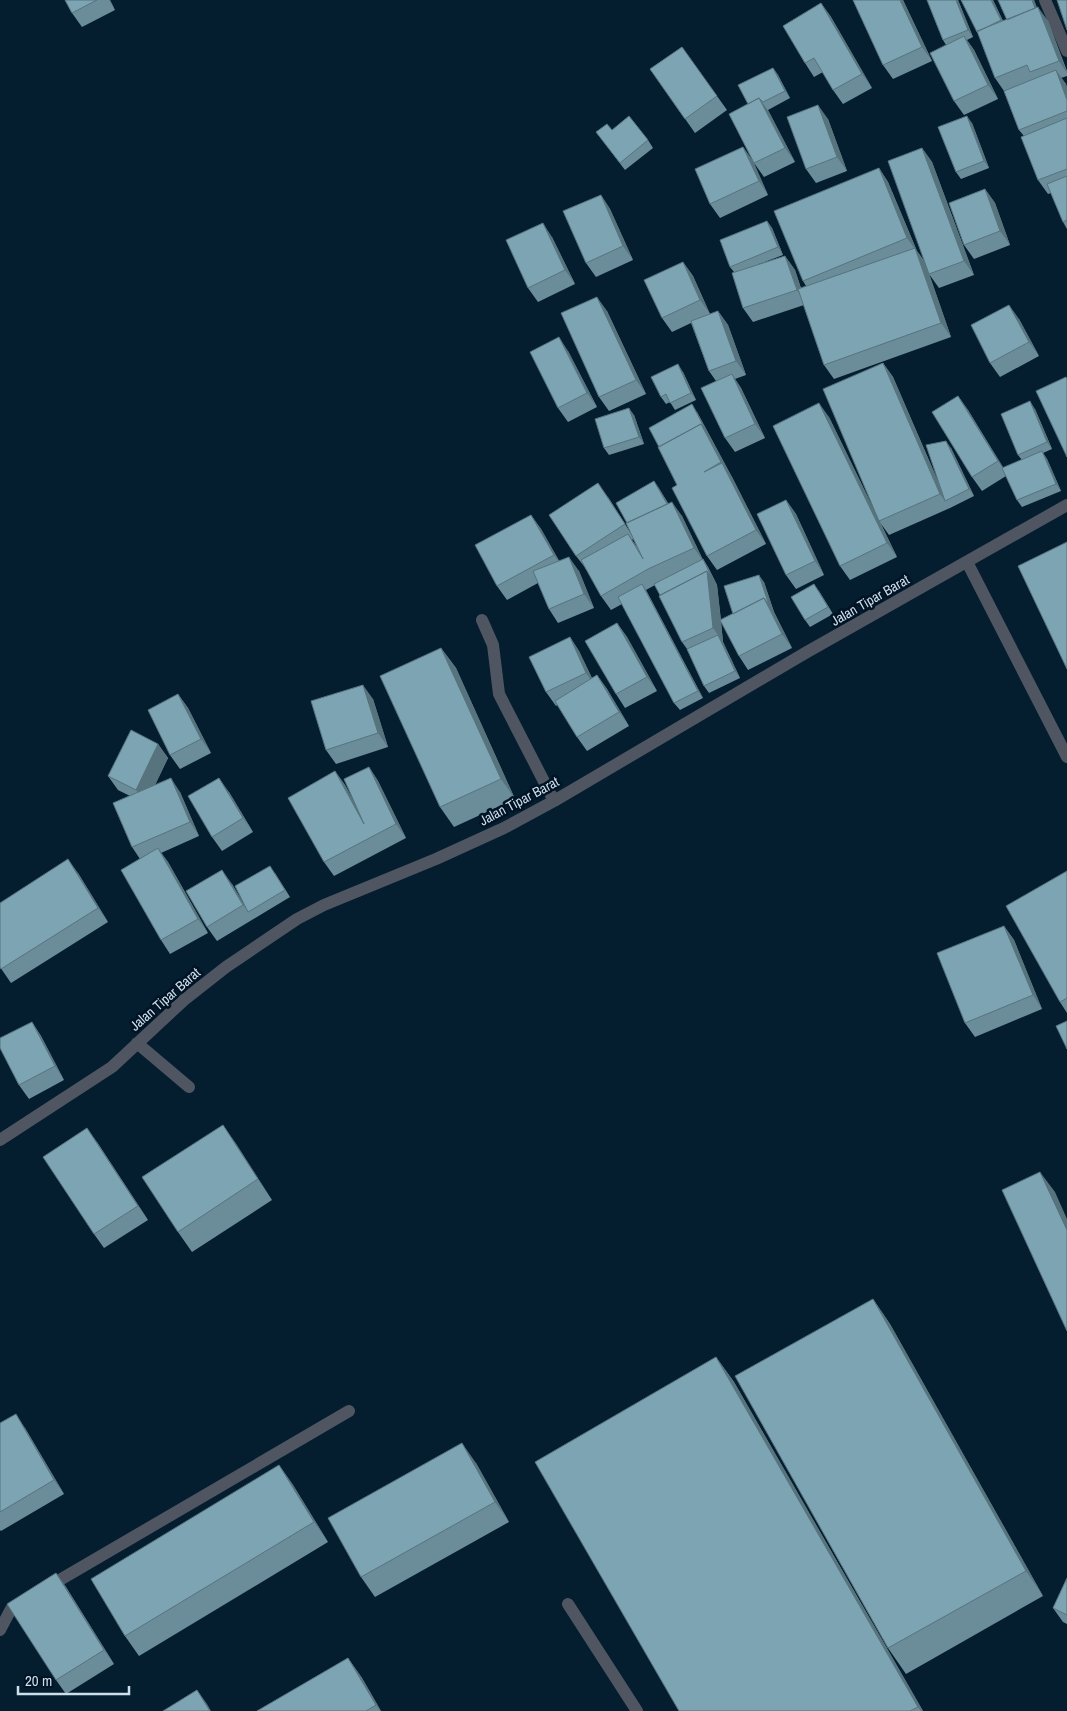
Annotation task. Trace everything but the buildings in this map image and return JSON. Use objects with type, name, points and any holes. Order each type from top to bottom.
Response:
[{"type":"street","points":[[1045,0],[1067,51]]},
{"type":"street","name":"Jalan Tipar Barat","points":[[0,1140],[103,1074],[184,1000],[226,967],[297,919],[324,905],[496,832],[554,801],[807,652],[1067,505]]},
{"type":"street","points":[[967,562],[1067,757]]},
{"type":"street","points":[[482,620],[493,646],[499,694],[554,801]]},
{"type":"street","points":[[137,1043],[189,1086]]},
{"type":"street","points":[[0,1630],[12,1608],[349,1411]]},
{"type":"street","points":[[568,1604],[637,1711]]}]
